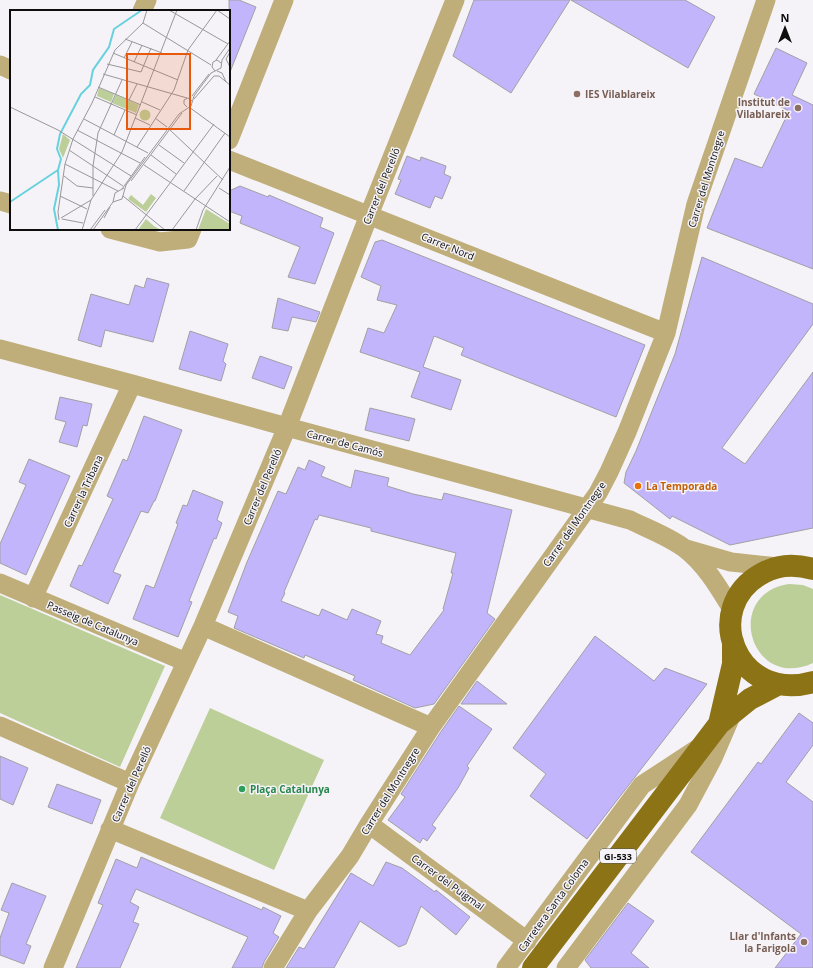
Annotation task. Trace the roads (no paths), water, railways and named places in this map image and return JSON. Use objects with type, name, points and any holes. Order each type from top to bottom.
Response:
[{"type":"main road","name":"GI-533","points":[[726,718],[733,664],[733,641],[731,626],[732,611],[736,600],[749,582],[768,570],[779,567],[810,567]]},
{"type":"main road","name":"GI-533","points":[[733,641],[739,656],[749,669],[762,679],[777,685],[809,686]]},
{"type":"main road","name":"Carretera Santa Coloma","points":[[533,968],[703,745],[726,718],[750,699],[777,685]]},
{"type":"street","points":[[142,10],[147,0]]},
{"type":"street","points":[[230,137],[284,0]]},
{"type":"street","name":"Carrer del Perelló","points":[[53,968],[130,783],[203,626],[287,427],[369,215],[455,0]]},
{"type":"street","name":"Carrer del Montnegre","points":[[273,968],[308,911],[350,856],[431,727],[598,493],[609,472],[627,432],[666,333],[696,204],[766,0]]},
{"type":"street","points":[[0,65],[10,70]]},
{"type":"street","name":"Carrer Nord","points":[[230,160],[666,333]]},
{"type":"street","points":[[0,201],[10,204]]},
{"type":"street","points":[[114,230],[160,242],[188,239],[192,230]]},
{"type":"street","name":"Carrer de Camós","points":[[0,349],[630,520],[671,540],[685,549],[714,579],[732,611]]},
{"type":"street","name":"Carrer la Tribana","points":[[33,598],[132,384]]},
{"type":"street","name":"Carrer de Camós","points":[[685,549],[731,562],[779,567]]},
{"type":"street","name":"Passeig de Catalunya","points":[[0,583],[186,662]]},
{"type":"street","points":[[203,626],[431,727]]},
{"type":"street","points":[[566,968],[688,805],[713,758],[726,718]]},
{"type":"street","points":[[0,726],[130,783]]},
{"type":"street","name":"Carretera Santa Coloma","points":[[506,968],[642,784],[703,745]]},
{"type":"street","name":"Carrer del Puigmal","points":[[369,824],[527,940]]},
{"type":"street","points":[[110,830],[308,911]]},
{"type":"place","name":"IES Vilablareix","points":[[577,94]]},
{"type":"place","name":"Institut de Vilablareix","points":[[798,108]]},
{"type":"place","name":"La Temporada","points":[[638,486]]},
{"type":"place","name":"Plaça Catalunya","points":[[242,789]]},
{"type":"place","name":"Llar d'Infants la Farigola","points":[[804,942]]}]
